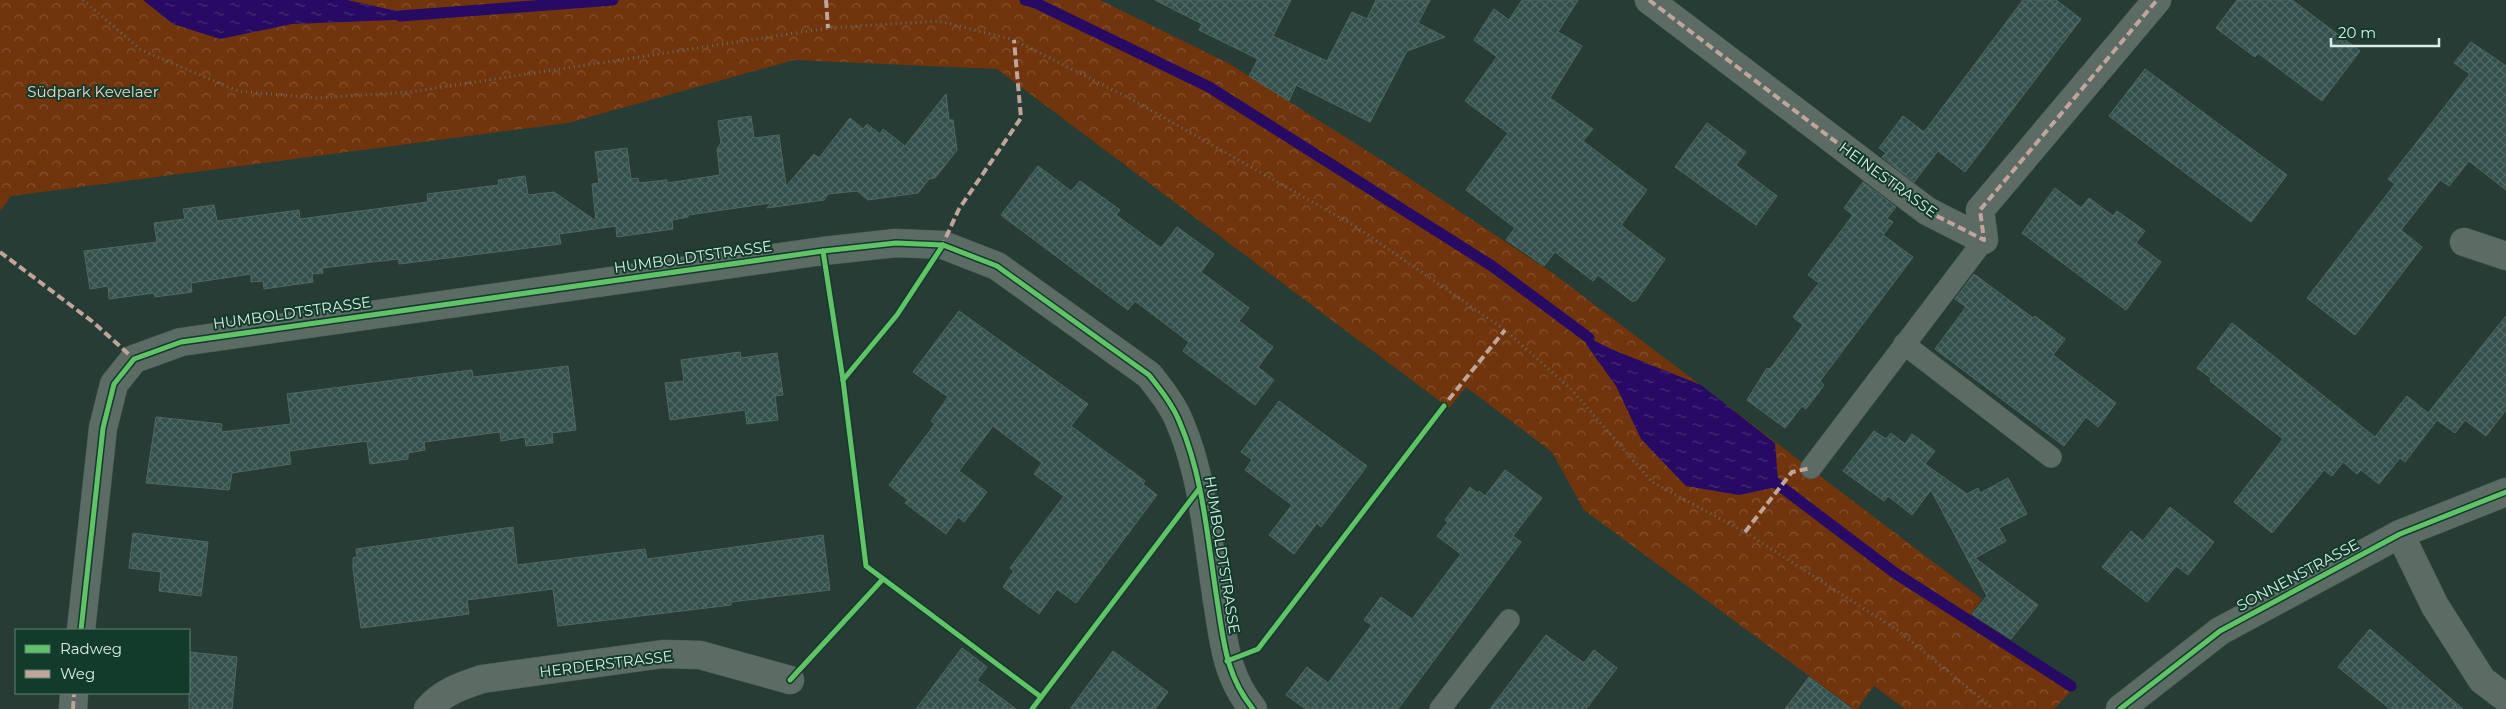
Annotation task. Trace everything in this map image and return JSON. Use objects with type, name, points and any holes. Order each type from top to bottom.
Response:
[{"type":"street","name":"HEINESTRASSE","points":[[1649,0],[1927,211],[1984,240]]},
{"type":"street","points":[[1984,240],[1980,210],[2157,0]]},
{"type":"street","points":[[2464,242],[2506,256]]},
{"type":"street","name":"HUMBOLDTSTRASSE","points":[[81,629],[103,428],[114,384],[134,359],[181,342],[823,251],[896,243],[943,245],[997,266],[1149,375],[1162,391],[1180,421],[1194,462],[1227,661],[1239,692],[1252,709]]},
{"type":"street","name":"SONNENSTRASSE","points":[[2120,709],[2220,631],[2400,534],[2506,492]]},
{"type":"street","points":[[2400,534],[2435,606],[2482,680],[2506,698]]},
{"type":"street","name":"HERDERSTRASSE","points":[[428,709],[454,688],[482,679],[663,654],[700,655],[790,680]]},
{"type":"street","points":[[73,709],[74,694]]},
{"type":"lane","points":[[1811,468],[1984,240]]},
{"type":"lane","points":[[1904,344],[2051,457]]},
{"type":"lane","points":[[1440,709],[1509,620]]},
{"type":"path","points":[[83,0],[140,50],[238,91],[316,98],[410,92],[828,28],[939,21],[1014,40],[1131,99],[1355,226],[1505,330],[1572,390],[1652,482],[1745,532],[1897,630],[1994,709]]},
{"type":"green space","name":"Südpark Kevelaer","points":[[0,0],[1100,0],[1228,63],[1394,168],[1554,274],[1982,599],[1970,615],[2077,685],[2054,709],[1905,709],[1874,686],[1857,709],[1854,709],[1584,510],[1552,452],[1466,387],[1449,408],[997,69],[794,60],[568,123],[11,196],[0,211]]},
{"type":"water","points":[[143,0],[347,0],[401,12],[395,20],[292,24],[220,39],[173,24]]},
{"type":"water","points":[[1589,338],[1611,349],[1701,385],[1775,443],[1778,480],[1772,488],[1739,495],[1686,486],[1641,439],[1616,386],[1586,344]]},
{"type":"building","points":[[1155,0],[1291,0],[1273,36],[1327,61],[1352,12],[1367,19],[1376,0],[1430,0],[1418,23],[1445,37],[1407,51],[1370,122],[1296,85],[1289,101],[1249,76],[1258,59],[1199,30],[1202,24]]},
{"type":"building","points":[[1522,0],[1578,0],[1558,32],[1582,46],[1550,98],[1593,129],[1583,141],[1647,190],[1621,225],[1665,259],[1636,301],[1633,302],[1598,275],[1593,281],[1555,252],[1544,266],[1506,240],[1515,228],[1466,190],[1508,133],[1465,101],[1497,57],[1474,40],[1494,9],[1509,20]]},
{"type":"building","points":[[2023,0],[2056,0],[2081,19],[1965,172],[1938,151],[1914,182],[1882,157],[1886,153],[1879,148],[1903,116],[1924,132]]},
{"type":"building","points":[[2237,0],[2292,0],[2360,51],[2322,101],[2258,53],[2255,57],[2216,28]]},
{"type":"building","points":[[2471,42],[2506,66],[2506,190],[2469,161],[2449,186],[2440,180],[2401,230],[2422,247],[2355,335],[2307,298],[2395,184],[2388,179],[2470,74],[2454,63]]},
{"type":"building","points":[[2145,69],[2287,175],[2251,222],[2109,116]]},
{"type":"building","points":[[946,94],[949,120],[953,120],[957,150],[935,178],[929,179],[918,193],[868,200],[857,191],[828,194],[824,200],[767,208],[771,203],[688,215],[688,217],[672,220],[673,229],[617,237],[616,226],[559,234],[561,244],[399,264],[398,259],[322,268],[323,273],[312,274],[313,282],[264,289],[263,281],[251,282],[251,274],[191,283],[192,292],[155,297],[154,293],[109,299],[108,286],[90,289],[84,251],[157,242],[154,223],[185,219],[183,209],[214,205],[217,221],[299,210],[300,219],[428,202],[427,194],[499,185],[498,180],[525,176],[528,195],[554,192],[596,221],[592,184],[599,183],[595,152],[627,148],[631,179],[638,178],[639,183],[667,180],[667,183],[720,175],[717,149],[721,143],[718,121],[751,116],[754,138],[779,135],[786,186],[814,154],[819,158],[850,118],[863,129],[867,124],[880,134],[883,129],[905,146]]},
{"type":"building","points":[[1707,123],[1746,152],[1736,165],[1777,196],[1756,225],[1675,167]]},
{"type":"building","points":[[1038,166],[1071,191],[1080,181],[1120,210],[1116,215],[1161,248],[1177,227],[1214,254],[1201,272],[1249,308],[1239,321],[1273,347],[1258,367],[1274,380],[1255,405],[1183,351],[1189,342],[1135,301],[1128,310],[1001,215]]},
{"type":"building","points":[[1863,182],[1896,207],[1887,218],[1893,222],[1883,235],[1913,257],[1820,381],[1824,385],[1806,409],[1802,406],[1785,428],[1747,400],[1767,368],[1770,369],[1803,325],[1793,317],[1819,283],[1808,275],[1853,215],[1844,208]]},
{"type":"building","points":[[2055,188],[2081,208],[2089,198],[2113,216],[2117,211],[2145,231],[2136,243],[2161,262],[2126,310],[2022,233]]},
{"type":"building","points":[[1974,274],[2033,318],[2035,316],[2065,339],[2053,355],[2116,403],[2098,427],[2086,417],[2064,446],[1935,349],[1966,307],[1955,299]]},
{"type":"building","points":[[959,311],[1088,404],[1071,426],[1145,481],[1143,484],[1157,495],[1076,603],[1057,589],[1039,614],[1003,587],[1014,571],[1010,568],[1064,496],[1034,474],[1042,463],[993,426],[959,471],[987,492],[964,522],[958,517],[946,534],[905,503],[908,500],[889,485],[935,424],[931,421],[948,397],[913,372]]},
{"type":"building","points":[[2506,316],[2506,410],[2486,436],[2465,420],[2455,433],[2437,420],[2405,462],[2400,458],[2379,484],[2361,470],[2357,474],[2343,462],[2332,476],[2324,470],[2272,533],[2234,502],[2283,439],[2210,381],[2211,378],[2197,368],[2232,323],[2375,437],[2407,396],[2428,413]]},
{"type":"building","points":[[740,352],[741,358],[777,353],[783,395],[775,396],[778,420],[747,424],[745,410],[670,420],[665,383],[684,381],[681,360]]},
{"type":"building","points":[[568,366],[576,430],[552,433],[553,443],[526,446],[525,437],[501,441],[500,432],[424,442],[425,450],[408,453],[408,459],[370,464],[367,441],[289,451],[291,464],[232,473],[229,490],[146,483],[156,417],[222,424],[221,432],[291,424],[287,394],[472,370],[473,377]]},
{"type":"building","points":[[1279,401],[1367,466],[1321,527],[1317,523],[1294,554],[1269,535],[1292,505],[1245,470],[1252,460],[1241,452]]},
{"type":"building","points":[[1874,431],[1886,439],[1891,433],[1905,444],[1912,434],[1935,451],[1925,464],[1967,494],[1978,488],[1980,493],[2008,478],[2027,514],[1999,528],[2006,541],[1975,558],[2038,605],[2011,639],[1972,614],[1987,596],[1931,490],[1912,515],[1888,496],[1884,501],[1843,471]]},
{"type":"building","points":[[1505,470],[1542,498],[1513,536],[1521,542],[1398,709],[1306,709],[1286,695],[1307,667],[1328,683],[1372,625],[1364,620],[1381,597],[1412,619],[1461,554],[1437,536],[1448,522],[1445,520],[1470,487],[1477,493],[1479,491],[1485,496]]},
{"type":"building","points":[[2170,507],[2214,542],[2188,575],[2176,566],[2147,602],[2102,567],[2131,531],[2143,541]]},
{"type":"building","points":[[513,527],[517,565],[645,549],[647,559],[823,535],[830,590],[731,602],[731,605],[558,626],[553,589],[467,600],[469,614],[361,628],[353,569],[353,558],[357,557],[356,549]]},
{"type":"building","points":[[133,533],[208,542],[201,596],[159,591],[161,572],[129,568]]},
{"type":"building","points":[[2370,629],[2463,709],[2390,709],[2338,667]]},
{"type":"building","points":[[1546,635],[1584,663],[1594,650],[1617,668],[1586,709],[1490,709]]},
{"type":"building","points":[[962,648],[987,667],[977,680],[1016,709],[916,709]]},
{"type":"building","points":[[1113,651],[1168,692],[1155,709],[1070,709]]},
{"type":"building","points":[[190,652],[237,657],[232,709],[189,709]]},
{"type":"building","points":[[1809,677],[1852,709],[1785,709]]},
{"type":"waterway","points":[[400,16],[613,0]]},
{"type":"waterway","points":[[1025,0],[1036,3],[1209,87],[1492,266],[1589,338]]},
{"type":"waterway","points":[[1776,483],[1895,573],[2071,686]]},
{"type":"marked path","points":[[826,0],[828,28]]},
{"type":"marked path","points":[[1649,0],[1927,211],[1984,240],[1980,210],[2157,0]]},
{"type":"marked path","points":[[941,248],[959,209],[1021,118],[1014,40]]},
{"type":"marked path","points":[[0,252],[93,322],[134,359]]},
{"type":"marked path","points":[[1441,409],[1505,330]]},
{"type":"marked path","points":[[1745,532],[1792,472],[1811,468]]},
{"type":"marked path","points":[[73,709],[74,694]]},
{"type":"cycle path","points":[[81,629],[103,428],[114,384],[134,359],[181,342],[823,251],[896,243],[943,245],[997,266],[1149,375],[1166,398],[1180,423],[1195,467],[1204,513],[1222,634],[1228,660],[1237,685],[1253,709]]},
{"type":"cycle path","points":[[843,380],[897,315],[943,245]]},
{"type":"cycle path","points":[[823,251],[843,380],[866,566],[1041,697]]},
{"type":"cycle path","points":[[1227,661],[1258,649],[1444,406]]},
{"type":"cycle path","points":[[1032,709],[1199,489]]},
{"type":"cycle path","points":[[2120,709],[2220,631],[2400,534],[2506,492]]},
{"type":"cycle path","points":[[790,680],[883,579]]}]
